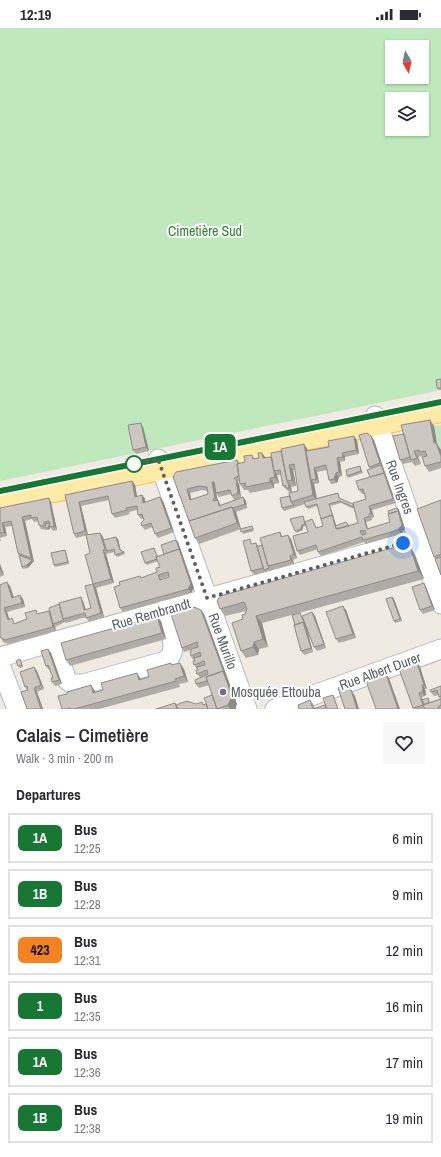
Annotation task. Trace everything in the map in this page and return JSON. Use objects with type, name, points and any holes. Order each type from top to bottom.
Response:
[{"type":"main road","points":[[376,420],[441,402]]},
{"type":"main road","points":[[0,491],[159,464],[376,420],[441,411]]},
{"type":"main road","points":[[0,502],[159,464]]},
{"type":"street","name":"Rue Ingres","points":[[376,420],[441,604]]},
{"type":"street","name":"Rue Murillo","points":[[159,464],[247,709]]},
{"type":"street","name":"Rue Rembrandt","points":[[0,657],[418,539]]},
{"type":"street","points":[[55,641],[66,679],[70,683],[76,685],[162,662],[170,658],[174,650],[164,610]]},
{"type":"street","name":"Rue Albert Durer","points":[[275,709],[441,649]]},
{"type":"street","points":[[0,665],[17,709]]},
{"type":"green space","name":"Cimetière Sud","points":[[0,28],[441,28],[441,390],[0,481]]},
{"type":"green space","points":[[441,425],[441,450],[438,449],[434,426]]},
{"type":"building","points":[[441,379],[441,388],[437,388],[436,380]]},
{"type":"building","points":[[430,420],[434,443],[436,443],[441,456],[441,462],[425,466],[422,457],[427,456],[425,451],[414,451],[417,458],[411,460],[401,425]]},
{"type":"building","points":[[141,423],[146,447],[133,450],[128,425]]},
{"type":"building","points":[[367,433],[371,436],[380,463],[369,467],[359,435]]},
{"type":"building","points":[[404,434],[410,457],[400,460],[393,436]]},
{"type":"building","points":[[354,436],[356,450],[342,453],[343,457],[337,458],[339,472],[336,473],[334,479],[329,480],[326,465],[314,468],[316,479],[311,480],[306,451],[329,447],[328,441]]},
{"type":"building","points":[[304,444],[313,495],[291,502],[289,493],[298,491],[294,464],[289,465],[292,480],[287,481],[281,449]]},
{"type":"building","points":[[281,451],[289,488],[286,488],[285,485],[283,486],[280,470],[274,471],[271,453]]},
{"type":"building","points":[[258,453],[262,453],[263,458],[271,457],[275,477],[270,478],[270,482],[246,487],[245,483],[240,484],[237,464],[245,462],[244,456],[252,455],[253,459],[259,458]]},
{"type":"building","points":[[237,460],[239,476],[234,478],[236,480],[238,493],[232,496],[230,490],[216,493],[214,482],[212,482],[215,498],[213,499],[214,501],[218,500],[219,506],[243,497],[245,504],[189,521],[173,477],[176,472]],"holes":[[[199,486],[207,487],[208,494],[190,500],[187,489]]]},
{"type":"building","points":[[381,465],[385,475],[384,473],[370,477],[367,470]]},
{"type":"building","points":[[360,466],[361,471],[347,476],[346,470]]},
{"type":"building","points":[[384,473],[393,499],[369,506],[371,513],[369,514],[370,516],[364,518],[367,529],[390,522],[388,514],[398,511],[402,525],[398,530],[363,540],[362,537],[318,552],[316,545],[297,551],[293,536],[308,532],[305,522],[312,519],[316,528],[323,526],[321,519],[332,515],[336,529],[358,523],[353,503],[366,499],[363,489],[359,490],[356,481]],"holes":[[[365,530],[366,534],[362,535],[360,531]]]},
{"type":"building","points":[[132,481],[135,497],[142,495],[143,503],[160,497],[171,528],[155,534],[151,523],[142,526],[141,523],[144,520],[142,514],[138,515],[137,506],[126,508],[127,510],[112,514],[108,496],[79,502],[85,531],[74,534],[65,495]]},
{"type":"building","points":[[338,493],[339,498],[353,504],[353,507],[340,501],[329,504],[333,517],[332,515],[321,519],[317,504],[306,507],[304,502]]},
{"type":"building","points":[[290,496],[291,502],[294,505],[282,508],[280,498]]},
{"type":"building","points":[[49,498],[54,526],[50,527],[49,521],[44,522],[44,526],[39,525],[37,517],[31,518],[31,515],[22,517],[31,558],[18,553],[11,521],[2,523],[4,532],[0,533],[0,508]]},
{"type":"building","points":[[441,500],[441,554],[434,557],[417,509]]},
{"type":"building","points":[[232,507],[237,523],[195,538],[189,521]]},
{"type":"building","points":[[397,508],[399,513],[398,511],[389,514],[388,511]]},
{"type":"building","points":[[303,516],[305,524],[302,525],[301,529],[295,531],[290,519]]},
{"type":"building","points":[[346,522],[349,526],[337,529],[335,526]]},
{"type":"building","points":[[50,523],[48,528],[46,528],[45,524]]},
{"type":"building","points":[[252,526],[253,529],[241,532],[240,529]]},
{"type":"building","points":[[280,532],[281,537],[288,535],[294,554],[290,556],[291,560],[268,566],[260,538]]},
{"type":"building","points":[[100,533],[111,579],[93,584],[85,555],[90,553],[86,535]]},
{"type":"building","points":[[116,537],[120,550],[124,552],[115,555],[114,549],[107,551],[103,540]]},
{"type":"building","points":[[250,539],[251,544],[256,543],[263,568],[251,571],[243,541]]},
{"type":"building","points":[[176,540],[180,551],[179,549],[164,554],[161,545]]},
{"type":"building","points":[[262,545],[269,568],[264,570],[257,547]]},
{"type":"building","points":[[403,545],[410,547],[418,571],[256,616],[263,639],[254,642],[253,647],[241,651],[232,623],[243,619],[242,615],[245,614],[247,609],[244,602],[220,609],[217,601],[220,596]]},
{"type":"building","points":[[154,548],[157,559],[145,563],[141,552]]},
{"type":"building","points":[[179,549],[191,584],[188,589],[120,608],[114,587],[120,585],[119,582],[140,576],[141,578],[157,572],[156,568],[160,567],[156,557]],"holes":[[[168,572],[169,577],[160,580],[158,575]]]},
{"type":"building","points":[[65,550],[68,562],[54,565],[51,553]]},
{"type":"building","points":[[19,555],[32,560],[27,565],[22,567]]},
{"type":"building","points":[[441,557],[441,575],[435,559]]},
{"type":"building","points":[[7,582],[12,598],[20,595],[22,603],[4,608],[8,620],[12,618],[14,624],[27,619],[25,613],[36,610],[37,614],[49,611],[53,627],[5,640],[1,638],[0,585]]},
{"type":"building","points":[[424,583],[432,606],[420,610],[412,587]]},
{"type":"building","points":[[93,584],[101,613],[86,618],[85,613],[63,619],[59,603],[81,597],[84,610],[91,608],[85,586]]},
{"type":"building","points":[[392,597],[400,619],[394,621],[386,599]]},
{"type":"building","points":[[59,604],[64,620],[53,624],[49,608]]},
{"type":"building","points":[[343,606],[353,634],[336,639],[326,612]]},
{"type":"building","points":[[194,607],[201,610],[225,675],[223,671],[206,677],[207,681],[196,684],[195,680],[208,674],[207,670],[197,674],[197,667],[205,665],[204,661],[194,665],[194,658],[201,656],[200,652],[191,656],[191,649],[198,647],[197,642],[182,648],[171,614]]},
{"type":"building","points":[[312,612],[324,644],[314,647],[302,616]]},
{"type":"building","points":[[300,613],[305,624],[303,622],[295,625],[292,615]]},
{"type":"building","points":[[157,616],[162,633],[66,660],[61,643]]},
{"type":"building","points":[[303,622],[311,648],[301,651],[294,625]]},
{"type":"building","points":[[48,649],[59,680],[52,682],[51,678],[53,678],[48,665],[46,666],[41,651]]},
{"type":"building","points":[[20,659],[22,665],[18,666],[16,661]]},
{"type":"building","points":[[171,663],[171,665],[180,663],[184,676],[175,679],[176,681],[74,709],[62,709],[58,696],[67,694],[67,692],[91,685],[93,693],[103,690],[101,683],[137,673],[139,680],[149,677],[147,670]]},
{"type":"building","points":[[417,663],[424,685],[422,685],[422,692],[419,693],[423,705],[413,708],[399,669]]},
{"type":"building","points":[[34,667],[41,685],[34,688],[41,709],[27,709],[21,692],[28,690],[27,686],[25,687],[20,672]]},
{"type":"building","name":"Mosquée Ettouba","points":[[223,671],[232,696],[228,705],[217,709],[206,677]]},
{"type":"building","points":[[386,674],[398,709],[376,709],[366,681]]},
{"type":"building","points":[[347,685],[349,690],[351,690],[357,709],[345,709],[338,688]]},
{"type":"building","points":[[441,686],[441,696],[439,697],[437,690],[431,692],[430,690]]},
{"type":"building","points":[[212,695],[217,709],[208,709],[204,698]]},
{"type":"building","points":[[333,695],[338,709],[327,709],[323,698]]},
{"type":"building","points":[[428,698],[429,703],[424,704],[422,700]]},
{"type":"building","points":[[441,699],[441,705],[438,707],[439,709],[425,709],[423,705]]},
{"type":"building","points":[[310,700],[313,709],[299,709],[298,705]]},
{"type":"building","points":[[187,701],[196,704],[202,702],[203,705],[206,704],[208,709],[178,709],[176,705]]},
{"type":"building","points":[[175,703],[177,709],[156,709]]},
{"type":"building","points":[[325,705],[326,709],[313,709]]},
{"type":"bus line","name":"1A","points":[[0,491],[441,402]]},
{"type":"place","name":"Mosquée Ettouba","points":[[223,692]]},
{"type":"route","points":[[134,464],[130,465],[158,459],[162,474],[207,598],[403,543]]}]
